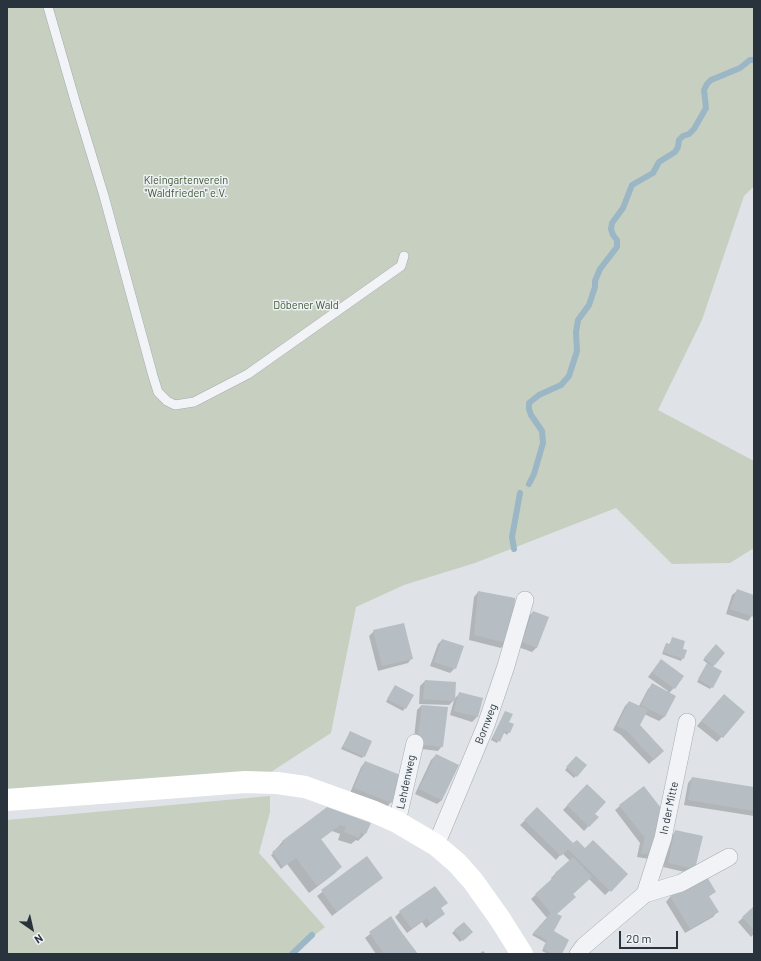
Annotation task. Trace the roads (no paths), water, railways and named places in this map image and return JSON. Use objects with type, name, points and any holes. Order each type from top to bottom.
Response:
[{"type":"main road","points":[[7,800],[245,782],[277,783],[305,787],[372,811],[397,822],[436,845],[457,863],[473,881],[500,919],[522,954]]},
{"type":"street","name":"Bornweg","points":[[436,845],[486,726],[506,666],[525,600]]},
{"type":"street","name":"In der Mitte","points":[[645,894],[663,838],[687,722]]},
{"type":"street","name":"Lehdenweg","points":[[397,822],[415,743]]},
{"type":"street","points":[[578,954],[584,946],[645,894],[681,883],[729,857]]},
{"type":"lane","points":[[48,7],[104,196],[152,376],[158,392],[167,401],[175,405],[194,402],[248,374],[401,266],[404,256]]},
{"type":"waterway","points":[[529,484],[534,474],[543,443],[542,431],[531,415],[529,403],[539,395],[561,385],[569,376],[577,351],[576,332],[578,320],[589,305],[595,287],[595,281],[600,269],[617,247],[617,240],[611,229],[612,223],[623,208],[632,185],[653,173],[659,162],[675,152],[678,147],[679,140],[694,129],[706,108],[704,90],[707,84],[711,80],[740,68],[750,60],[754,60]]},
{"type":"waterway","points":[[514,549],[512,537],[520,493]]},
{"type":"waterway","points":[[292,954],[312,935]]},
{"type":"park label","name":"Kleingartenverein \"Waldfrieden\" e.V.","points":[[186,186]]},
{"type":"park label","name":"Döbener Wald","points":[[306,305]]}]
